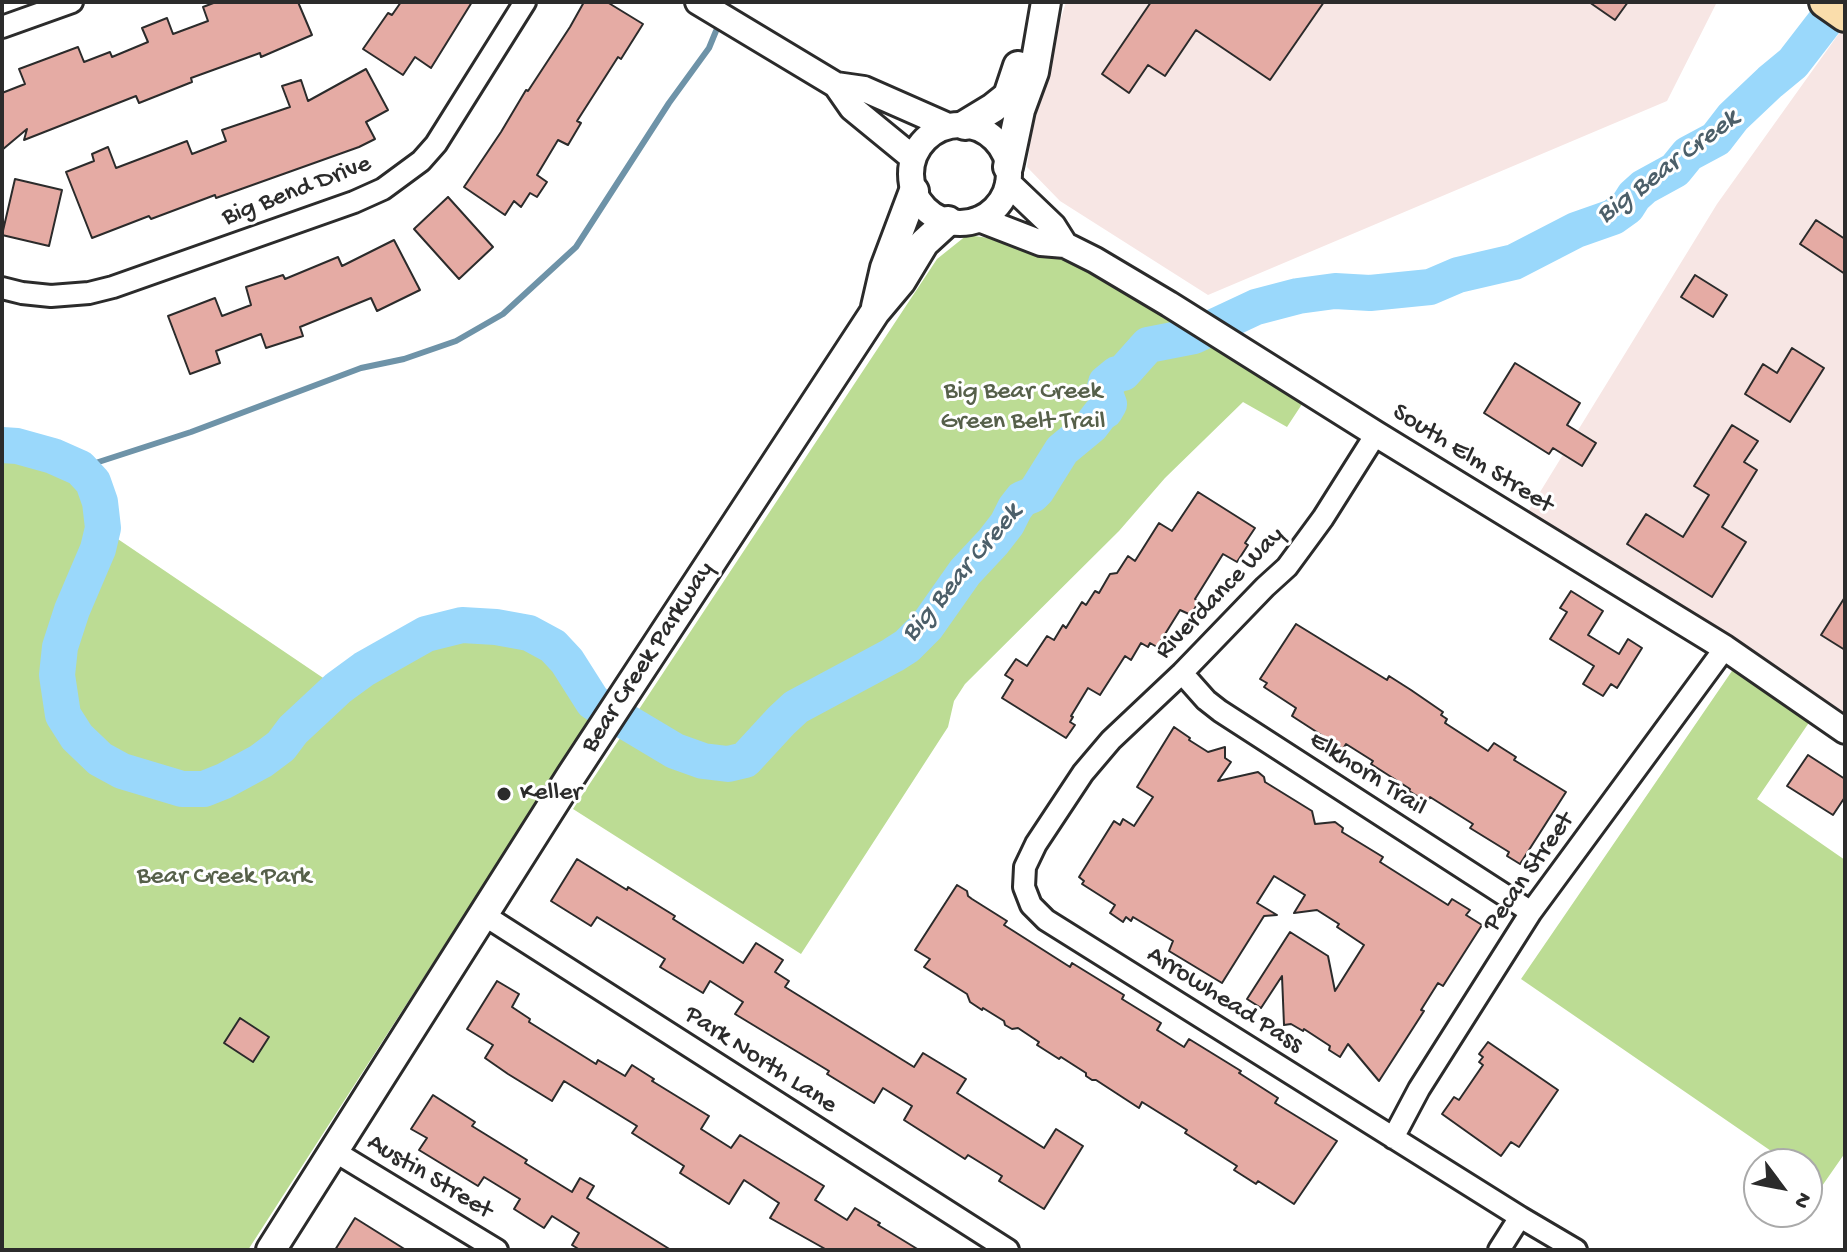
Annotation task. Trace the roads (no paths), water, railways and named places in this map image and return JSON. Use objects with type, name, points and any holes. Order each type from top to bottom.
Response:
[{"type":"main road","points":[[957,126],[993,108],[1008,96],[1024,47],[1028,2]]},
{"type":"main road","points":[[1008,175],[1020,110],[1034,72],[1046,2]]},
{"type":"main road","points":[[1825,2],[1845,16]]},
{"type":"main road","name":"Bear Creek Parkway","points":[[875,312],[885,268],[914,191]]},
{"type":"main road","name":"Bear Creek Parkway","points":[[271,1250],[602,730],[875,312],[901,281],[924,243],[948,221]]},
{"type":"street","points":[[2,27],[72,2]]},
{"type":"street","name":"Big Bend Drive","points":[[2,288],[51,296],[89,293],[113,287],[383,189],[421,161],[436,144],[525,2]]},
{"type":"street","points":[[698,2],[836,85],[864,89],[957,126],[981,130],[994,139],[1003,152],[1008,175],[1002,198],[979,219],[964,223],[933,215],[921,205],[911,174],[913,158],[921,144],[933,132],[957,126]]},
{"type":"street","points":[[836,85],[852,108],[913,158]]},
{"type":"street","name":"South Elm Street","points":[[1008,175],[1053,226],[1065,245]]},
{"type":"street","name":"South Elm Street","points":[[979,219],[1041,243],[1065,245],[1095,260],[1725,648],[1845,731]]},
{"type":"street","name":"Riverdance Way","points":[[1083,773],[1111,740],[1287,567],[1323,518],[1376,434]]},
{"type":"street","name":"Pecan Street","points":[[1393,1138],[1419,1089],[1531,912],[1725,648]]},
{"type":"street","name":"Elkhorn Trail","points":[[1182,673],[1220,711],[1531,912]]},
{"type":"street","name":"Arrowhead Pass","points":[[1083,773],[1052,818],[1025,867],[1024,887],[1031,905],[1046,920],[1576,1250]]},
{"type":"street","name":"Park North Lane","points":[[484,915],[1008,1250]]},
{"type":"street","name":"Austin Street","points":[[334,1151],[497,1250]]},
{"type":"street","points":[[1499,1250],[1520,1217]]},
{"type":"waterway","name":"Big Bear Creek","points":[[2,445],[53,456],[80,468],[93,482],[100,502],[103,528],[98,549],[60,647],[57,675],[63,715],[77,737],[100,759],[122,771],[182,789],[204,789],[224,781],[281,746],[293,730],[338,688],[364,669],[426,634],[462,625],[529,633],[553,646],[567,661],[593,702],[675,751],[703,761],[728,764],[745,760],[796,707],[893,655],[927,626],[965,572],[1007,524],[1022,499],[1037,490],[1062,450],[1105,411],[1109,404],[1104,391],[1106,383],[1123,373],[1148,345],[1194,336],[1256,307],[1298,296],[1335,291],[1370,293],[1430,287],[1458,275],[1514,262],[1576,230],[1613,217],[1627,207],[1644,187],[1675,170],[1688,154],[1716,139],[1733,117],[1793,63],[1840,2]]},
{"type":"waterway","points":[[80,468],[191,432],[361,368],[404,359],[456,341],[503,314],[576,247],[669,103],[709,48],[716,31]]},
{"type":"place","name":"Keller","points":[[504,794]]},
{"type":"park label","name":"Big Bear Creek Green Belt Trail","points":[[1023,408]]},
{"type":"park label","name":"Bear Creek Park","points":[[224,878]]}]
